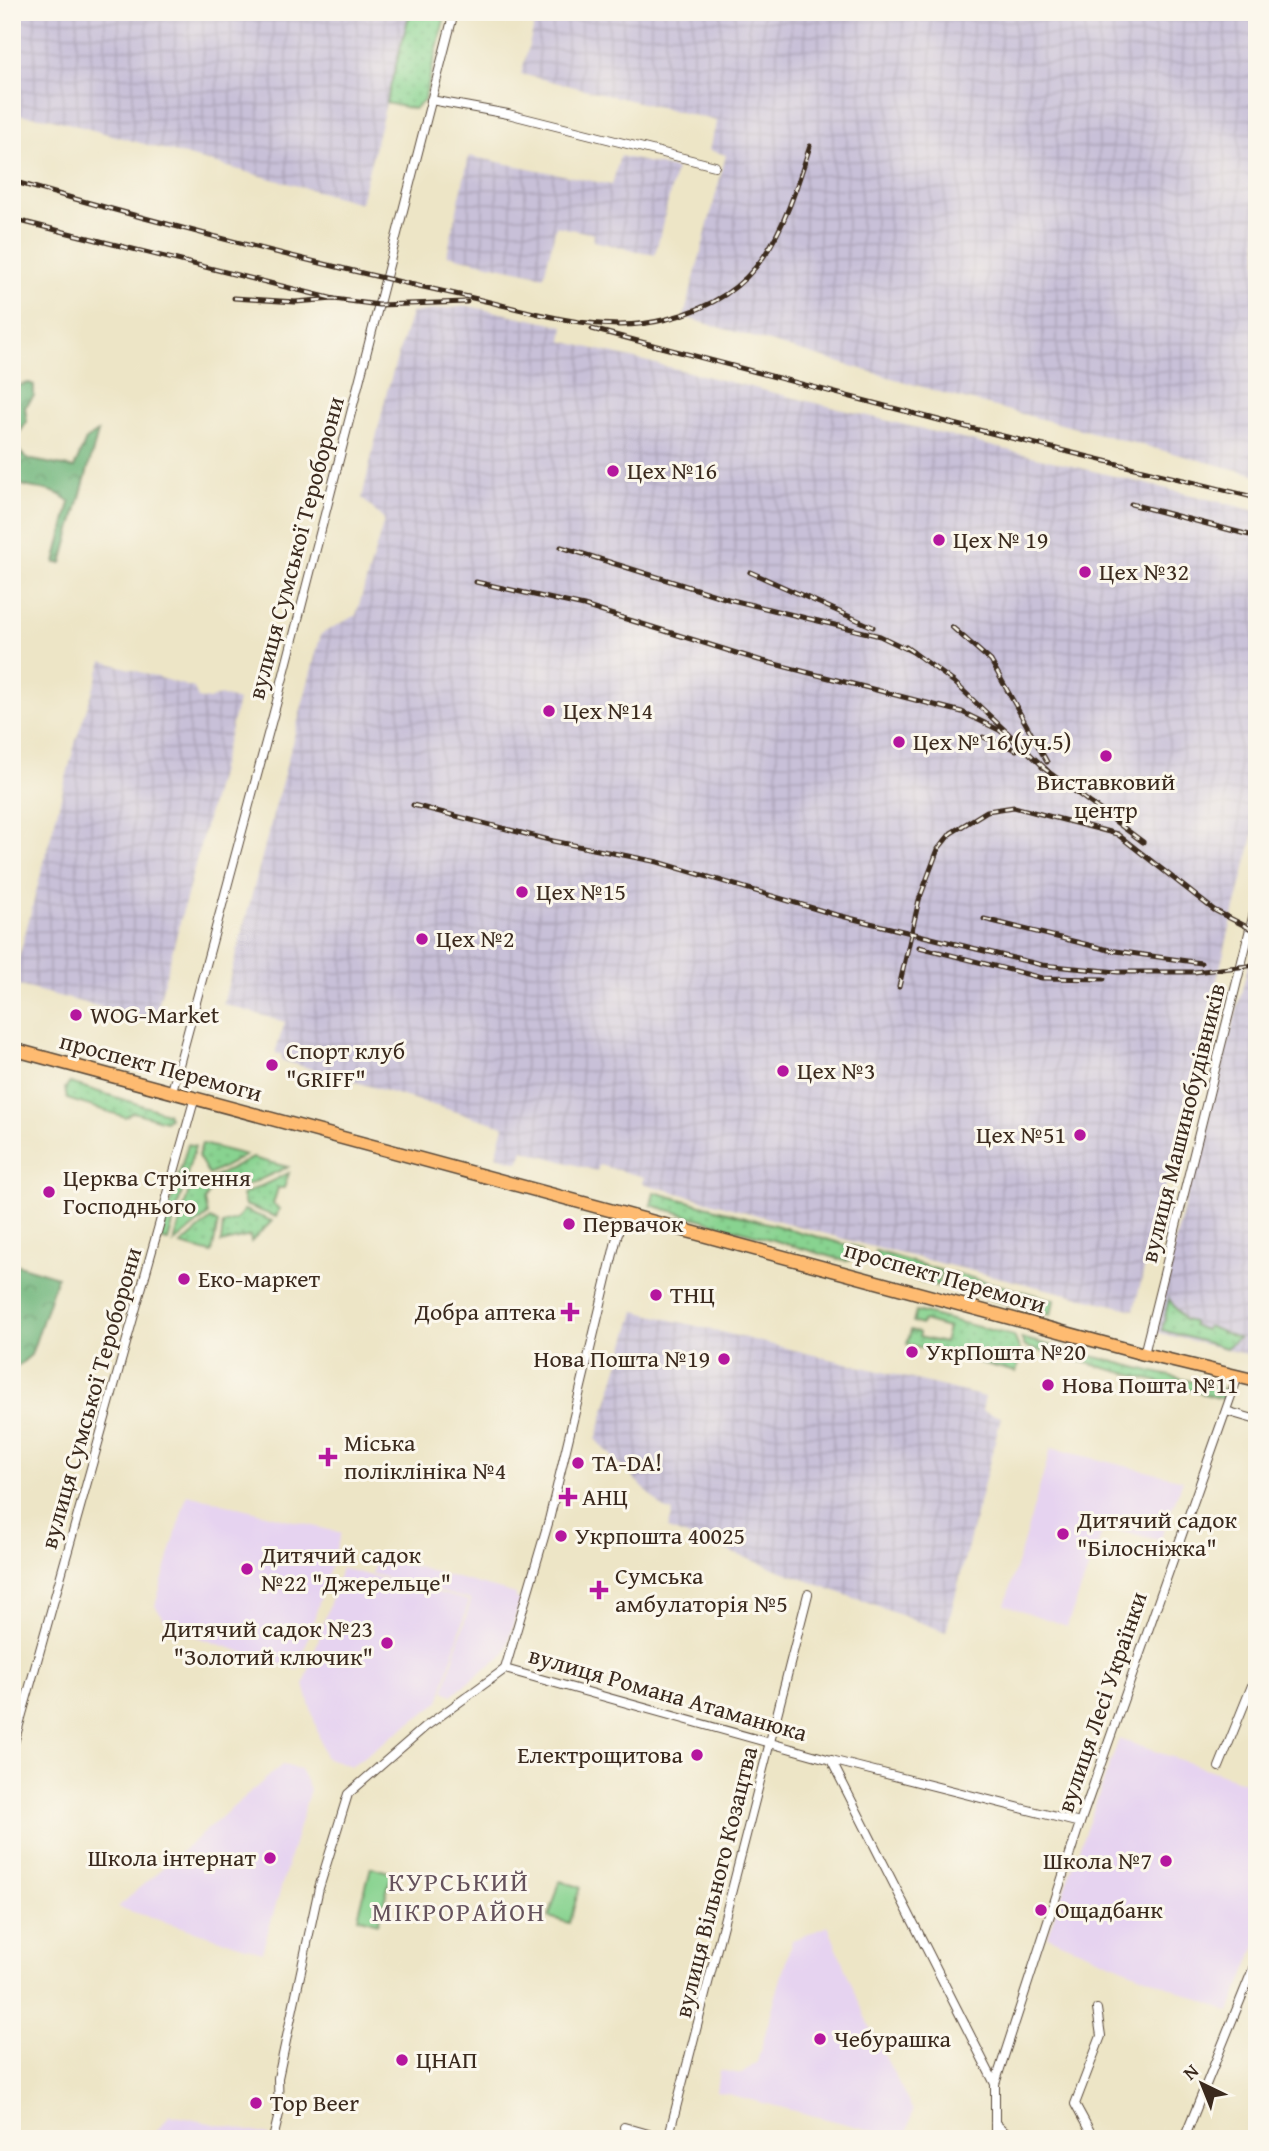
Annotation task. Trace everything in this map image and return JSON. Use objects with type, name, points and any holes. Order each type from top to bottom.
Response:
[{"type":"main road","name":"проспект Перемоги","points":[[12,1049],[1144,1354],[1257,1381]]},
{"type":"street","name":"вулиця Сумської Тероборони","points":[[172,1091],[277,701],[454,12]]},
{"type":"street","points":[[431,100],[508,114],[715,166]]},
{"type":"street","name":"вулиця Машинобудівників","points":[[1144,1354],[1257,901]]},
{"type":"street","name":"вулиця Сумської Тероборони","points":[[12,1750],[195,1097]]},
{"type":"street","points":[[505,1669],[549,1520],[623,1212]]},
{"type":"street","name":"вулиця Лесі Українки","points":[[995,2084],[1080,1823],[1238,1376]]},
{"type":"street","points":[[1226,1411],[1257,1420]]},
{"type":"street","name":"вулиця Вільного Козацтва","points":[[667,2139],[808,1594]]},
{"type":"street","name":"вулиця Романа Атаманюка","points":[[273,2139],[279,2114],[278,2078],[319,1888],[348,1794],[425,1727],[505,1669],[831,1760],[995,2084],[995,2139]]},
{"type":"street","points":[[1219,1767],[1257,1673]]},
{"type":"street","points":[[831,1760],[978,1795],[1080,1823]]},
{"type":"street","points":[[1184,2139],[1257,1959]]},
{"type":"street","points":[[1094,2139],[1075,2104],[1101,2036],[1097,2009]]},
{"type":"street","points":[[995,2123],[1012,2139]]},
{"type":"street","points":[[624,2127],[667,2139]]},
{"type":"shaded area","points":[[12,12],[410,12],[360,203],[49,118],[12,114]]},
{"type":"shaded area","points":[[538,12],[1257,12],[1257,475],[953,396],[684,317],[726,155],[709,150],[717,121],[521,74]]},
{"type":"shaded area","points":[[469,156],[612,185],[620,156],[676,169],[655,255],[593,241],[594,234],[556,226],[544,276],[447,255]]},
{"type":"shaded area","points":[[468,306],[564,326],[562,341],[1257,511],[1257,821],[1134,1310],[869,1246],[642,1183],[644,1177],[599,1165],[597,1171],[523,1150],[519,1162],[496,1156],[504,1126],[281,1060],[282,1055],[275,1053],[285,1022],[223,1004],[321,634],[356,615],[384,520],[362,498],[387,391],[411,313]]},
{"type":"shaded area","points":[[103,661],[194,688],[198,698],[209,700],[220,695],[238,701],[154,1021],[12,984],[76,740]]},
{"type":"shaded area","points":[[1257,933],[1257,1357],[1151,1331]]},
{"type":"shaded area","points":[[635,1311],[985,1397],[982,1411],[1001,1417],[946,1632],[668,1529],[673,1512],[663,1508],[596,1440]]},
{"type":"shaded area","name":"Дитячий садок \"Білосніжка\"","points":[[1051,1448],[1183,1480],[1160,1540],[1104,1528],[1067,1626],[1005,1605]]},
{"type":"shaded area","name":"Дитячий садок №22 \"Джерельце\"","points":[[187,1494],[341,1533],[298,1670],[172,1629],[155,1606]]},
{"type":"shaded area","points":[[376,1556],[516,1594],[515,1599],[520,1600],[505,1654],[452,1695],[444,1691],[471,1600],[372,1574]]},
{"type":"shaded area","name":"Дитячий садок №23 \"Золотий ключик\"","points":[[341,1568],[469,1601],[439,1702],[351,1766],[325,1757],[304,1685]]},
{"type":"shaded area","name":"Школа №7","points":[[1119,1739],[1257,1786],[1257,1943],[1230,2012],[1047,1936]]},
{"type":"shaded area","points":[[282,1765],[300,1769],[310,1789],[262,1952],[117,1907]]},
{"type":"shaded area","name":"Чебурашка","points":[[828,1926],[865,2017],[913,2111],[906,2139],[716,2091],[719,2070],[742,2074],[757,2062],[792,1940]]},
{"type":"shaded area","points":[[170,2115],[269,2135],[268,2139],[150,2139]]},
{"type":"green space","points":[[410,12],[446,12],[424,101],[414,109],[386,103]]},
{"type":"green space","points":[[29,383],[34,385],[34,396],[25,407],[27,422],[15,439],[20,452],[27,459],[74,468],[86,440],[98,432],[62,563],[55,563],[70,502],[63,496],[12,480],[12,387]]},
{"type":"green space","points":[[70,1083],[167,1113],[169,1118],[165,1121],[133,1112],[125,1117],[67,1099],[65,1088]]},
{"type":"green space","points":[[188,1144],[195,1146],[168,1241],[160,1239]]},
{"type":"green space","points":[[202,1144],[246,1155],[209,1175],[198,1156]]},
{"type":"green space","points":[[252,1158],[288,1167],[239,1189],[227,1184],[215,1186],[211,1179]]},
{"type":"green space","points":[[289,1173],[284,1188],[278,1188],[273,1204],[279,1209],[276,1217],[245,1205],[242,1195]]},
{"type":"green space","points":[[207,1181],[211,1189],[205,1200],[208,1215],[174,1243],[189,1190]]},
{"type":"green space","points":[[654,1192],[862,1249],[858,1258],[846,1261],[651,1205]]},
{"type":"green space","points":[[244,1210],[272,1221],[251,1242],[250,1236],[221,1243],[223,1224],[236,1220]]},
{"type":"green space","points":[[211,1219],[218,1223],[212,1253],[181,1245]]},
{"type":"green space","points":[[875,1251],[942,1271],[938,1286],[880,1270],[875,1265]]},
{"type":"green space","points":[[12,1263],[57,1277],[31,1355],[12,1371]]},
{"type":"green space","points":[[953,1273],[1054,1300],[1051,1315],[948,1288]]},
{"type":"green space","points":[[1169,1299],[1184,1320],[1193,1322],[1193,1326],[1205,1330],[1207,1326],[1238,1338],[1226,1348],[1162,1330]]},
{"type":"green space","points":[[916,1311],[1014,1336],[1022,1355],[1016,1372],[907,1344],[911,1330],[919,1333],[919,1337],[944,1343],[948,1328],[923,1321],[921,1325],[913,1322]]},
{"type":"green space","points":[[1021,1338],[1225,1390],[1223,1399],[1025,1347]]},
{"type":"green space","points":[[371,1867],[392,1873],[378,1923],[358,1917]]},
{"type":"green space","points":[[560,1881],[580,1887],[569,1923],[549,1917]]},
{"type":"railway","points":[[12,181],[180,228],[565,320],[616,325],[642,324],[700,308],[726,294],[748,276],[765,255],[778,231],[810,146]]},
{"type":"railway","points":[[12,219],[334,299]]},
{"type":"railway","points":[[234,298],[295,302],[334,299],[379,305],[467,302]]},
{"type":"railway","points":[[592,329],[950,423],[1257,498]]},
{"type":"railway","points":[[1131,504],[1257,537]]},
{"type":"railway","points":[[561,547],[728,599],[880,636],[913,652]]},
{"type":"railway","points":[[750,572],[873,627]]},
{"type":"railway","points":[[476,582],[584,606],[759,660],[962,712],[999,730],[1020,745]]},
{"type":"railway","points":[[952,627],[991,661],[1047,762]]},
{"type":"railway","points":[[906,647],[954,682],[1048,771]]},
{"type":"railway","points":[[983,737],[1016,750]]},
{"type":"railway","points":[[1042,767],[1143,842]]},
{"type":"railway","points":[[413,805],[553,841],[658,862],[833,914],[1042,965],[1118,972],[1194,972],[1257,965]]},
{"type":"railway","points":[[899,987],[919,900],[938,849],[951,833],[987,811],[1014,807],[1117,834],[1214,910],[1257,932]]},
{"type":"railway","points":[[984,919],[1109,950],[1201,963]]},
{"type":"railway","points":[[919,947],[1042,978],[1104,979]]},
{"type":"place","name":"Цех №16","points":[[613,471]]},
{"type":"place","name":"Цех № 19","points":[[939,540]]},
{"type":"place","name":"Цех №32","points":[[1085,572]]},
{"type":"place","name":"Цех №14","points":[[549,711]]},
{"type":"place","name":"Цех № 16 (уч.5)","points":[[899,742]]},
{"type":"place","name":"Виставковий центр","points":[[1106,756]]},
{"type":"place","name":"Цех №15","points":[[522,892]]},
{"type":"place","name":"Цех №2","points":[[422,939]]},
{"type":"place","name":"WOG-Market","points":[[76,1015]]},
{"type":"place","name":"Спорт клуб \"GRIFF\"","points":[[272,1065]]},
{"type":"place","name":"Цех №3","points":[[783,1071]]},
{"type":"place","name":"Цех №51","points":[[1080,1135]]},
{"type":"place","name":"Церква Стрітення Господнього","points":[[49,1192]]},
{"type":"place","name":"Первачок","points":[[569,1224]]},
{"type":"place","name":"Еко-маркет","points":[[184,1279]]},
{"type":"place","name":"ТНЦ","points":[[656,1295]]},
{"type":"place","name":"Добра аптека","points":[[570,1312]]},
{"type":"place","name":"УкрПошта №20","points":[[912,1352]]},
{"type":"place","name":"Нова Пошта №19","points":[[724,1359]]},
{"type":"place","name":"Нова Пошта №11","points":[[1048,1385]]},
{"type":"place","name":"Міська поліклініка №4","points":[[328,1457]]},
{"type":"place","name":"TA-DA!","points":[[578,1463]]},
{"type":"place","name":"АНЦ","points":[[568,1497]]},
{"type":"place","name":"Дитячий садок \"Білосніжка\"","points":[[1063,1534]]},
{"type":"place","name":"Укрпошта 40025","points":[[561,1536]]},
{"type":"place","name":"Дитячий садок №22 \"Джерельце\"","points":[[247,1569]]},
{"type":"place","name":"Сумська амбулаторія №5","points":[[599,1590]]},
{"type":"place","name":"Дитячий садок №23 \"Золотий ключик\"","points":[[387,1643]]},
{"type":"place","name":"Електрощитова","points":[[697,1755]]},
{"type":"place","name":"Школа інтернат","points":[[270,1858]]},
{"type":"place","name":"Школа №7","points":[[1166,1861]]},
{"type":"place","name":"Ощадбанк","points":[[1041,1910]]},
{"type":"place","name":"Чебурашка","points":[[820,2039]]},
{"type":"place","name":"ЦНАП","points":[[402,2060]]},
{"type":"place","name":"Top Beer","points":[[256,2103]]},
{"type":"district","name":"КУРСЬКИЙ МІКРОРАЙОН","points":[[459,1896]]}]
